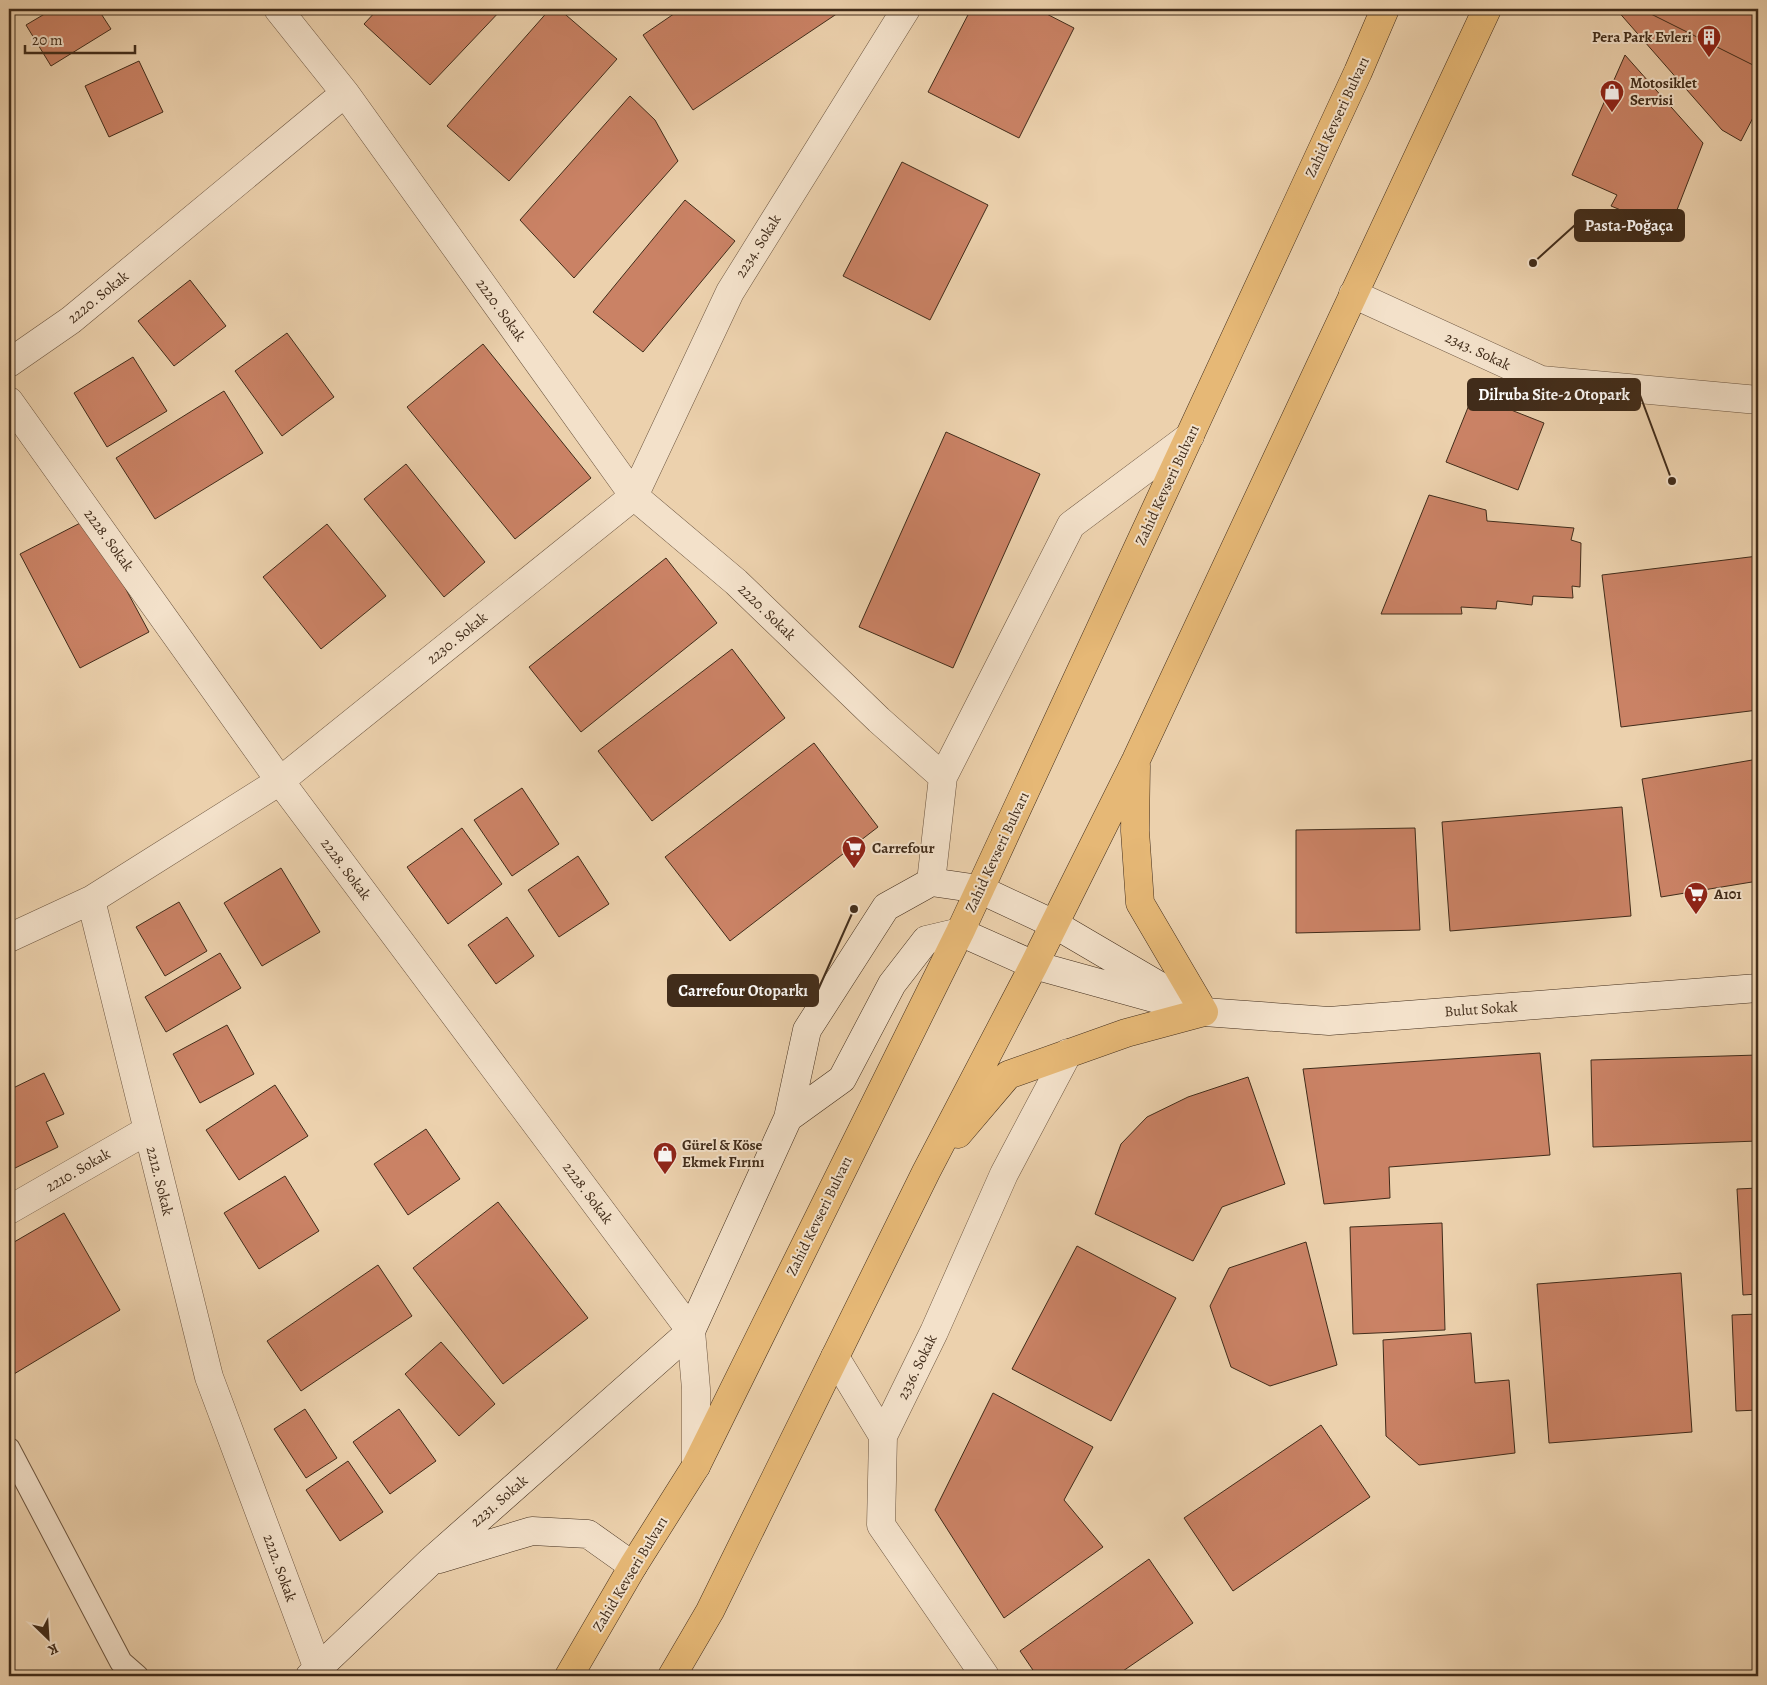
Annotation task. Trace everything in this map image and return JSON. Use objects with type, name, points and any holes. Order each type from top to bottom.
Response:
[{"type":"main road","name":"Zahid Kevseri Bulvarı","points":[[570,1676],[633,1566],[696,1466],[960,932],[1358,72],[1385,9]]},
{"type":"main road","points":[[672,1676],[710,1611],[926,1172],[1034,965],[1136,760],[1487,9]]},
{"type":"main road","points":[[926,1172],[1008,1075],[1126,1032],[1204,1012],[1140,903],[1135,832],[1136,760]]},
{"type":"street","name":"2220. Sokak","points":[[278,9],[345,93],[634,496],[736,582],[879,720],[942,777]]},
{"type":"street","name":"2234. Sokak","points":[[634,496],[730,292],[906,9]]},
{"type":"street","name":"2220. Sokak","points":[[9,363],[71,320],[345,93]]},
{"type":"street","name":"2343. Sokak","points":[[1353,294],[1541,380],[1758,400]]},
{"type":"street","name":"2228. Sokak","points":[[9,401],[280,781],[691,1331]]},
{"type":"street","points":[[931,882],[942,777],[1071,525],[1190,436]]},
{"type":"street","name":"2230. Sokak","points":[[280,781],[634,496]]},
{"type":"street","points":[[9,938],[91,900],[280,781]]},
{"type":"street","points":[[696,1466],[696,1389],[691,1331],[788,1118],[807,1030],[886,907],[931,882],[979,889],[1054,924],[1204,1012]]},
{"type":"street","name":"2212. Sokak","points":[[91,900],[209,1376],[314,1673]]},
{"type":"street","points":[[788,1118],[842,1079],[892,984],[926,940],[960,932],[1034,965],[1204,1012]]},
{"type":"street","name":"Bulut Sokak","points":[[1204,1012],[1329,1021],[1758,988]]},
{"type":"street","name":"2336. Sokak","points":[[985,1676],[881,1525],[883,1436],[934,1332],[1004,1174],[1068,1053]]},
{"type":"street","name":"2210. Sokak","points":[[9,1210],[148,1130]]},
{"type":"street","name":"2231. Sokak","points":[[314,1673],[431,1561],[691,1331]]},
{"type":"street","points":[[835,1357],[883,1436]]},
{"type":"street","points":[[431,1561],[532,1531],[588,1534],[633,1566]]},
{"type":"lane","points":[[9,1449],[121,1662],[137,1676]]},
{"type":"building","points":[[53,9],[98,9],[111,29],[51,66],[26,25]]},
{"type":"building","points":[[378,9],[502,9],[430,85],[364,24]]},
{"type":"building","points":[[550,9],[559,9],[617,59],[509,181],[447,126]]},
{"type":"building","points":[[681,9],[839,9],[841,11],[693,110],[643,35]]},
{"type":"building","points":[[971,9],[1037,9],[1074,28],[1019,138],[928,92]]},
{"type":"building","name":"Pera Park Evleri","points":[[1616,9],[1758,9],[1758,108],[1741,141],[1722,130]]},
{"type":"building","points":[[1641,9],[1758,9],[1758,59],[1755,66]]},
{"type":"building","points":[[1625,55],[1703,143],[1675,215],[1655,211],[1650,222],[1611,206],[1617,195],[1572,175]]},
{"type":"building","points":[[139,61],[163,112],[109,137],[85,86]]},
{"type":"building","points":[[630,96],[655,120],[678,161],[574,278],[520,220]]},
{"type":"building","points":[[902,162],[988,205],[930,320],[843,276]]},
{"type":"building","points":[[685,200],[735,241],[643,352],[593,312]]},
{"type":"building","points":[[190,280],[226,326],[174,366],[138,321]]},
{"type":"building","points":[[287,333],[334,397],[282,436],[235,371]]},
{"type":"building","points":[[483,344],[591,478],[515,539],[407,407]]},
{"type":"building","points":[[133,357],[167,411],[107,447],[74,393]]},
{"type":"building","points":[[224,391],[263,453],[155,519],[116,458]]},
{"type":"building","points":[[1473,395],[1544,423],[1518,490],[1446,462]]},
{"type":"building","points":[[946,432],[1040,474],[953,668],[859,627]]},
{"type":"building","points":[[406,464],[485,562],[444,597],[364,499]]},
{"type":"building","points":[[1429,495],[1486,510],[1487,521],[1574,528],[1571,540],[1581,543],[1580,587],[1572,586],[1573,598],[1533,596],[1532,605],[1497,601],[1496,609],[1461,607],[1462,614],[1381,614]]},
{"type":"building","points":[[88,519],[149,632],[80,668],[20,554]]},
{"type":"building","points":[[327,524],[386,596],[321,649],[263,577]]},
{"type":"building","points":[[1758,556],[1758,710],[1621,727],[1602,575]]},
{"type":"building","points":[[666,558],[717,623],[581,732],[529,667]]},
{"type":"building","points":[[732,649],[785,718],[652,821],[598,751]]},
{"type":"building","points":[[814,743],[878,827],[730,941],[665,857]]},
{"type":"building","points":[[1758,759],[1758,881],[1661,897],[1642,779]]},
{"type":"building","points":[[522,788],[559,844],[512,876],[474,820]]},
{"type":"building","points":[[1622,807],[1631,916],[1450,931],[1442,822]]},
{"type":"building","points":[[462,828],[502,884],[448,924],[407,867]]},
{"type":"building","points":[[1415,828],[1420,930],[1296,933],[1296,830]]},
{"type":"building","points":[[578,856],[609,904],[559,937],[528,890]]},
{"type":"building","points":[[281,868],[320,932],[262,966],[224,903]]},
{"type":"building","points":[[179,902],[207,951],[165,976],[136,927]]},
{"type":"building","points":[[507,917],[534,956],[496,984],[468,945]]},
{"type":"building","points":[[220,953],[241,988],[166,1032],[145,997]]},
{"type":"building","points":[[227,1025],[254,1074],[200,1103],[173,1054]]},
{"type":"building","points":[[1540,1053],[1550,1155],[1389,1167],[1390,1198],[1324,1204],[1303,1069]]},
{"type":"building","points":[[1758,1055],[1758,1141],[1593,1147],[1591,1060]]},
{"type":"building","points":[[44,1073],[64,1114],[46,1122],[58,1147],[9,1171],[9,1090]]},
{"type":"building","points":[[1248,1077],[1285,1184],[1222,1207],[1193,1261],[1095,1214],[1121,1144],[1147,1117],[1188,1097]]},
{"type":"building","points":[[275,1085],[308,1136],[239,1180],[206,1130]]},
{"type":"building","points":[[426,1129],[460,1179],[408,1215],[374,1164]]},
{"type":"building","points":[[285,1176],[319,1231],[259,1269],[224,1213]]},
{"type":"building","points":[[1758,1188],[1758,1294],[1743,1295],[1737,1189]]},
{"type":"building","points":[[498,1202],[588,1318],[503,1384],[413,1268]]},
{"type":"building","points":[[64,1213],[120,1310],[9,1377],[9,1245]]},
{"type":"building","points":[[1442,1223],[1445,1330],[1353,1334],[1350,1227]]},
{"type":"building","points":[[1306,1242],[1337,1365],[1270,1386],[1231,1367],[1210,1306],[1229,1268]]},
{"type":"building","points":[[1077,1246],[1176,1298],[1111,1421],[1012,1369]]},
{"type":"building","points":[[378,1265],[412,1316],[301,1391],[267,1341]]},
{"type":"building","points":[[1681,1273],[1692,1432],[1549,1443],[1537,1284]]},
{"type":"building","points":[[1758,1314],[1758,1410],[1736,1411],[1732,1315]]},
{"type":"building","points":[[1471,1333],[1475,1383],[1509,1380],[1515,1453],[1419,1465],[1386,1436],[1383,1340]]},
{"type":"building","points":[[441,1342],[495,1404],[459,1436],[405,1374]]},
{"type":"building","points":[[993,1393],[1093,1447],[1064,1500],[1103,1547],[1004,1618],[935,1510]]},
{"type":"building","points":[[305,1409],[337,1458],[306,1478],[274,1429]]},
{"type":"building","points":[[399,1409],[436,1461],[390,1494],[353,1442]]},
{"type":"building","points":[[1321,1425],[1370,1497],[1233,1591],[1184,1518]]},
{"type":"building","points":[[348,1461],[383,1512],[340,1541],[306,1490]]},
{"type":"building","points":[[1149,1559],[1193,1623],[1123,1671],[1126,1676],[1037,1676],[1020,1651]]},
{"type":"place","name":"Pera Park Evleri","points":[[1709,58]]},
{"type":"place","name":"Motosiklet Servisi","points":[[1612,113]]},
{"type":"place","name":"Pasta-Poğaça","points":[[1533,263]]},
{"type":"place","name":"Dilruba Site-2 Otopark","points":[[1672,481]]},
{"type":"place","name":"Carrefour","points":[[854,869]]},
{"type":"place","name":"Carrefour Otoparkı","points":[[854,909]]},
{"type":"place","name":"A101","points":[[1696,915]]},
{"type":"place","name":"Gürel & Köse Ekmek Fırını","points":[[665,1175]]}]
